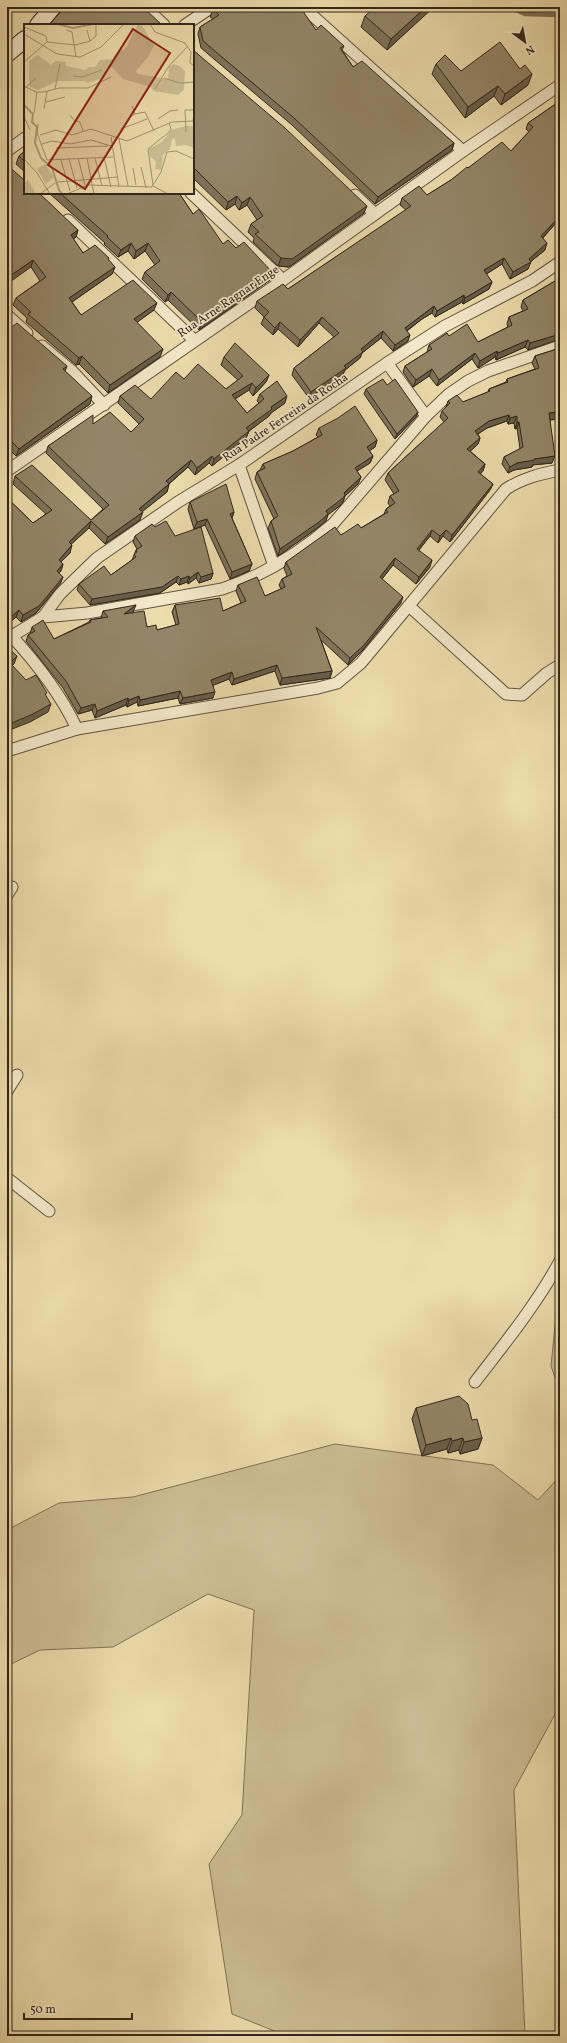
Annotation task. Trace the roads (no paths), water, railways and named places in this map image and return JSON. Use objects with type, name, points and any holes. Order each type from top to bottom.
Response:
[{"type":"street","points":[[39,24],[53,7]]},
{"type":"street","points":[[145,7],[163,24]]},
{"type":"street","points":[[187,24],[212,7]]},
{"type":"street","points":[[303,7],[463,151]]},
{"type":"street","points":[[7,54],[24,40]]},
{"type":"street","name":"Rua Arne Ragnar Enge","points":[[9,467],[104,405],[194,340],[283,280],[463,151],[560,85]]},
{"type":"street","points":[[7,151],[24,139]]},
{"type":"street","points":[[348,188],[375,214]]},
{"type":"street","points":[[192,194],[283,280]]},
{"type":"street","points":[[59,212],[194,340]]},
{"type":"street","name":"Rua Padre Ferreira da Rocha","points":[[43,617],[60,594],[97,558],[178,502],[239,465],[387,363],[445,326],[532,281],[560,262]]},
{"type":"street","points":[[7,315],[72,371],[104,405]]},
{"type":"street","name":"Rua Padre Ferreira da Rocha","points":[[9,633],[43,617],[87,613],[222,589],[240,583],[274,566],[317,538],[333,524],[426,416],[468,381],[488,371],[560,346]]},
{"type":"street","points":[[387,363],[426,416]]},
{"type":"street","points":[[239,465],[274,566]]},
{"type":"street","points":[[7,751],[77,729],[318,688],[336,683],[361,663],[506,489],[518,481],[530,476],[560,470]]},
{"type":"street","points":[[409,606],[506,694],[522,695],[547,673],[560,665]]},
{"type":"street","points":[[9,633],[34,660],[49,680],[60,696],[77,729]]},
{"type":"street","points":[[7,1091],[17,1075]]},
{"type":"street","points":[[7,1178],[49,1211]]},
{"type":"street","points":[[475,1382],[548,1284],[560,1261]]},
{"type":"waterway","points":[[510,7],[525,14],[560,15]]}]
